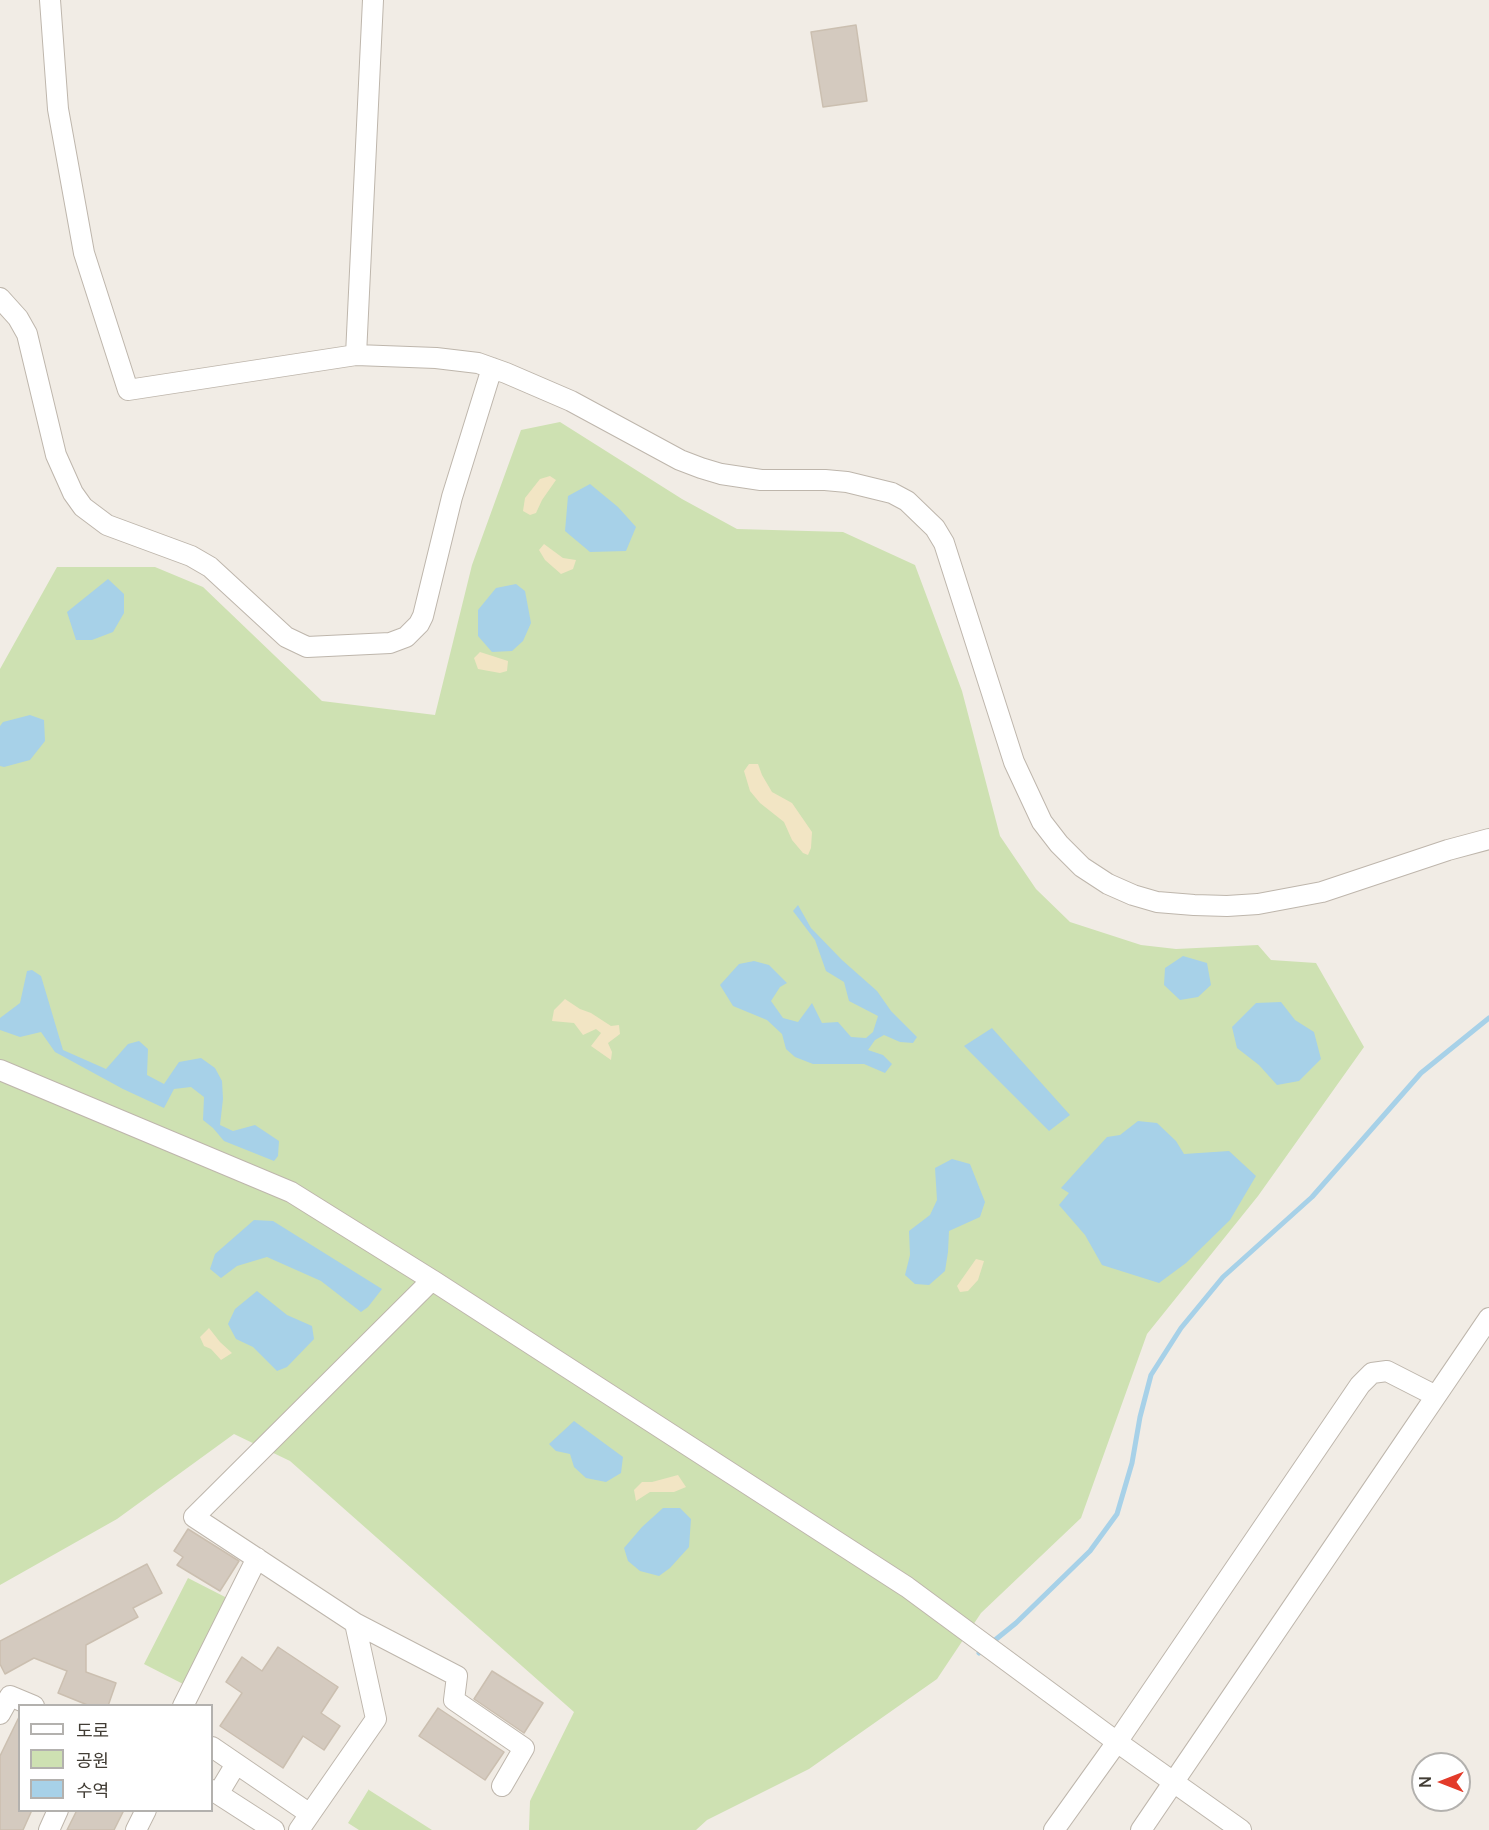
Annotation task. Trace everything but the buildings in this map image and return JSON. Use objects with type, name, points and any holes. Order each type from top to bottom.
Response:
[{"type":"lane","points":[[50,0],[58,109],[84,253],[128,390],[356,355],[436,358],[478,363],[571,400],[680,460],[701,468],[721,474],[761,480],[848,482],[892,493],[907,501],[935,528],[944,543],[1010,752],[1042,822],[1059,844],[1082,867],[1108,884],[1133,895],[1157,902],[1227,906],[1258,904],[1322,892],[1489,838]]},
{"type":"lane","points":[[356,355],[372,0]]},
{"type":"lane","points":[[0,298],[18,318],[27,334],[56,455],[72,493],[83,507],[107,525],[191,556],[210,567],[286,637],[307,647],[390,643],[406,637],[419,624],[423,616],[452,497],[492,368]]},
{"type":"lane","points":[[0,1070],[291,1192],[432,1280],[907,1587],[1241,1830]]},
{"type":"lane","points":[[432,1280],[194,1517],[355,1623],[458,1676],[454,1701],[524,1748],[502,1786]]},
{"type":"lane","points":[[1141,1830],[1489,1318]]},
{"type":"lane","points":[[1054,1830],[1117,1742],[1360,1385],[1372,1373],[1387,1371],[1436,1396]]},
{"type":"lane","points":[[184,1704],[257,1558]]},
{"type":"lane","points":[[213,1748],[305,1822],[376,1719],[355,1623]]},
{"type":"lane","points":[[0,1714],[10,1696],[29,1704]]},
{"type":"lane","points":[[236,1764],[215,1792],[274,1830]]},
{"type":"lane","points":[[49,1830],[57,1812]]},
{"type":"lane","points":[[136,1830],[145,1812]]},
{"type":"green space","points":[[560,422],[682,499],[737,529],[843,532],[915,565],[962,691],[1000,836],[1036,889],[1070,922],[1141,945],[1176,949],[1258,945],[1271,960],[1316,963],[1364,1047],[1258,1196],[1147,1334],[1081,1518],[981,1613],[937,1679],[809,1769],[707,1820],[696,1830],[529,1830],[530,1801],[574,1712],[290,1461],[234,1434],[117,1519],[0,1585],[0,669],[57,567],[155,567],[203,587],[322,701],[435,715],[472,565],[521,430]]},
{"type":"green space","points":[[188,1578],[229,1599],[185,1685],[144,1664]]},
{"type":"green space","points":[[369,1789],[432,1830],[359,1830],[348,1823]]},
{"type":"sand","points":[[550,476],[556,480],[536,513],[530,515],[523,511],[525,498],[540,479]]},
{"type":"sand","points":[[544,544],[563,558],[576,560],[573,569],[561,574],[545,560],[539,550]]},
{"type":"sand","points":[[480,652],[508,661],[507,671],[500,673],[478,669],[474,658]]},
{"type":"sand","points":[[749,764],[758,764],[772,792],[792,803],[812,832],[808,855],[803,853],[792,840],[784,822],[760,803],[750,791],[744,771]]},
{"type":"sand","points":[[565,999],[611,1026],[619,1025],[620,1034],[608,1043],[612,1052],[611,1060],[591,1046],[601,1033],[596,1029],[583,1035],[574,1023],[552,1021],[554,1010]]},
{"type":"sand","points":[[976,1259],[984,1261],[978,1280],[968,1291],[960,1292],[957,1286]]},
{"type":"sand","points":[[209,1328],[232,1353],[221,1360],[211,1349],[204,1346],[200,1337]]},
{"type":"sand","points":[[678,1475],[686,1487],[674,1492],[650,1492],[636,1501],[634,1490],[642,1482],[652,1482]]},
{"type":"water","points":[[590,484],[618,507],[636,527],[626,551],[590,552],[565,531],[568,496]]},
{"type":"water","points":[[108,579],[124,594],[124,613],[113,632],[92,640],[76,640],[67,612]]},
{"type":"water","points":[[516,584],[525,591],[531,623],[523,641],[512,651],[492,652],[478,636],[478,610],[496,588]]},
{"type":"water","points":[[30,715],[44,720],[45,741],[30,760],[0,766],[0,726],[3,722]]},
{"type":"water","points":[[798,905],[811,928],[877,991],[891,1011],[917,1037],[913,1043],[900,1042],[884,1035],[875,1040],[868,1050],[883,1055],[892,1064],[885,1073],[864,1064],[813,1064],[795,1057],[786,1049],[782,1034],[767,1020],[733,1006],[720,985],[739,964],[754,961],[769,965],[787,983],[780,987],[771,1001],[783,1018],[798,1022],[812,1003],[822,1023],[838,1022],[851,1037],[866,1038],[873,1032],[878,1016],[849,1001],[844,982],[826,971],[815,940],[793,911]]},
{"type":"water","points":[[1183,956],[1207,963],[1211,985],[1198,997],[1180,1000],[1164,985],[1165,968]]},
{"type":"water","points":[[32,970],[41,976],[63,1050],[106,1069],[128,1044],[139,1041],[148,1049],[147,1075],[164,1084],[179,1062],[201,1058],[215,1068],[222,1081],[223,1099],[220,1125],[233,1131],[255,1125],[279,1141],[278,1156],[274,1161],[224,1141],[203,1120],[204,1097],[191,1087],[174,1089],[164,1108],[123,1089],[55,1052],[41,1032],[20,1037],[0,1030],[0,1018],[20,1003],[27,971]]},
{"type":"water","points":[[1281,1002],[1295,1020],[1314,1032],[1321,1059],[1299,1081],[1277,1085],[1259,1065],[1237,1048],[1232,1027],[1256,1003]]},
{"type":"water","points":[[992,1028],[1070,1115],[1049,1131],[964,1046]]},
{"type":"water","points":[[1138,1121],[1157,1123],[1176,1141],[1184,1154],[1229,1151],[1256,1176],[1230,1220],[1186,1263],[1159,1283],[1102,1265],[1085,1235],[1059,1205],[1069,1193],[1061,1188],[1107,1137],[1120,1135]]},
{"type":"water","points":[[952,1159],[970,1164],[985,1202],[980,1217],[949,1231],[945,1271],[929,1285],[915,1284],[905,1275],[910,1255],[909,1231],[930,1215],[937,1200],[935,1168]]},
{"type":"water","points":[[254,1220],[273,1221],[382,1289],[361,1312],[321,1281],[267,1257],[237,1266],[221,1278],[210,1269],[215,1254]]},
{"type":"water","points":[[257,1291],[287,1315],[312,1326],[314,1339],[287,1367],[277,1371],[253,1347],[236,1339],[228,1324],[235,1309]]},
{"type":"water","points":[[574,1421],[623,1457],[621,1473],[606,1482],[586,1478],[574,1467],[570,1454],[556,1451],[549,1444]]},
{"type":"water","points":[[663,1508],[680,1508],[691,1519],[689,1547],[670,1568],[659,1576],[640,1571],[628,1561],[624,1548]]},
{"type":"waterway","points":[[979,1653],[1016,1623],[1090,1551],[1117,1514],[1132,1463],[1140,1417],[1151,1375],[1181,1328],[1223,1277],[1312,1197],[1421,1073],[1489,1018]]}]
